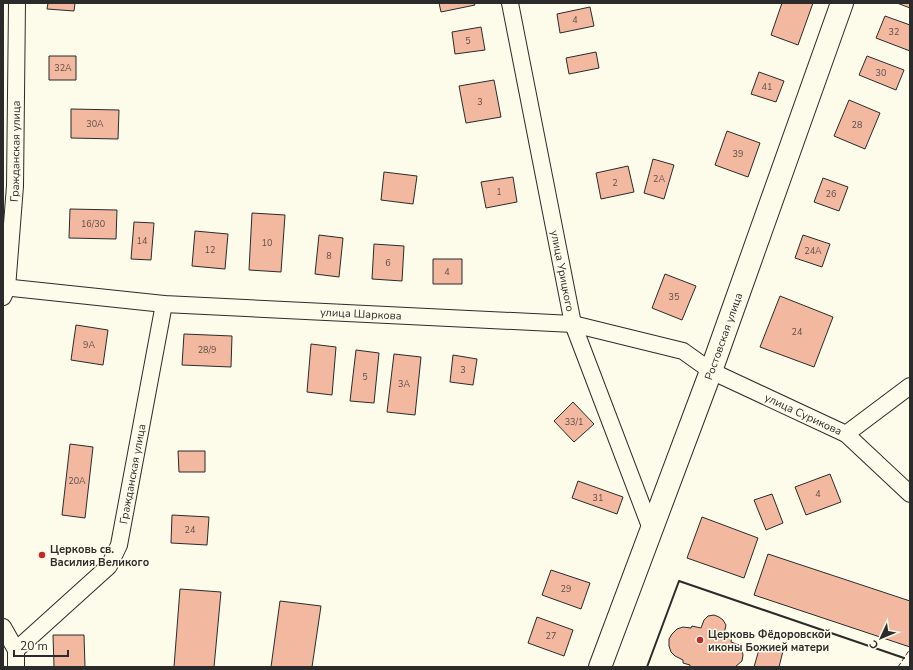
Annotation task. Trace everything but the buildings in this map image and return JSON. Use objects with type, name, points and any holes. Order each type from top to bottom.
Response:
[{"type":"main road","name":"Ростовская улица","points":[[600,667],[710,371],[842,3]]},
{"type":"street","name":"Гражданская улица","points":[[4,291],[15,186],[17,3]]},
{"type":"street","name":"улица Урицкого","points":[[510,3],[573,324],[651,528]]},
{"type":"street","name":"улица Шаркова","points":[[4,291],[164,304],[573,324],[683,351],[710,371]]},
{"type":"street","name":"Гражданская улица","points":[[16,650],[109,566],[118,545],[164,304]]},
{"type":"street","name":"улица Сурикова","points":[[710,371],[846,434],[910,386]]},
{"type":"street","points":[[846,434],[910,494]]},
{"type":"street","points":[[3,627],[16,650],[16,667]]},
{"type":"fence","points":[[898,667],[910,649]]},
{"type":"wall","points":[[647,667],[679,581],[904,658]]},
{"type":"place","name":"Церковь св. Василия Великого","points":[[42,555]]},
{"type":"place","name":"Церковь Фёдоровской иконы Божией матери","points":[[700,640]]}]
